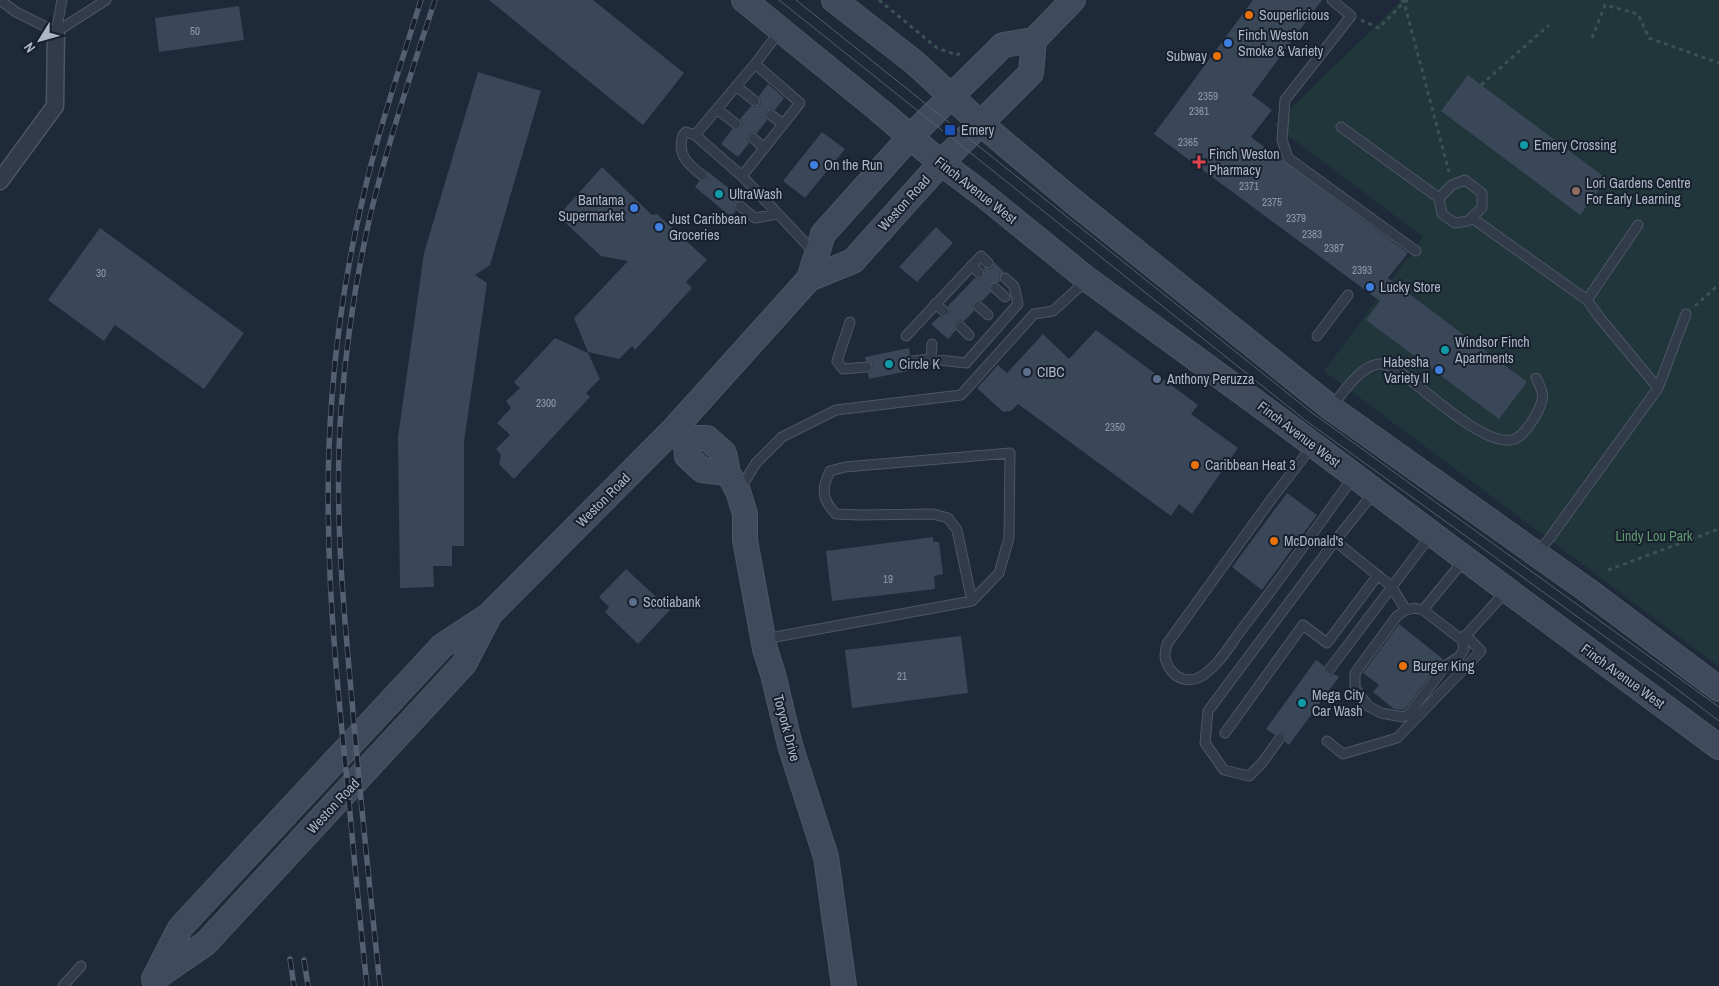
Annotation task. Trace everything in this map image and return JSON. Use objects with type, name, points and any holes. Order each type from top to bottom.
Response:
[{"type":"main road","name":"Finch Avenue West","points":[[744,0],[911,136],[940,163],[989,199],[1087,280],[1313,444],[1506,590],[1719,747]]},
{"type":"main road","points":[[834,0],[914,62],[980,123],[1266,358],[1331,408],[1536,554],[1719,689]]},
{"type":"main road","points":[[1034,40],[1073,0]]},
{"type":"main road","name":"Weston Road","points":[[151,982],[180,928],[442,646],[489,614],[680,433],[809,279],[823,234],[911,136],[1003,44],[1034,40],[1031,73],[940,163],[853,261],[809,279]]},
{"type":"main road","points":[[680,433],[687,456],[702,470],[733,482]]},
{"type":"main road","name":"Toryork Drive","points":[[733,482],[745,514],[745,540],[764,639],[790,745],[826,857],[844,986]]},
{"type":"street","points":[[0,181],[56,106],[56,32]]},
{"type":"lane","points":[[0,0],[16,12],[56,32]]},
{"type":"lane","points":[[56,32],[62,0]]},
{"type":"lane","points":[[56,32],[106,0]]},
{"type":"lane","points":[[1332,0],[1351,16],[1285,100],[1282,140],[1288,158],[1416,251]]},
{"type":"lane","points":[[695,135],[781,30]]},
{"type":"lane","points":[[742,176],[800,103],[755,64]]},
{"type":"lane","points":[[736,86],[755,101]]},
{"type":"lane","points":[[717,109],[736,124]]},
{"type":"lane","points":[[771,115],[783,124]]},
{"type":"lane","points":[[1341,127],[1439,198],[1442,214],[1455,223],[1468,221],[1482,208],[1482,193],[1465,180],[1452,185],[1439,198]]},
{"type":"lane","points":[[703,176],[685,161],[682,151],[683,135],[686,132],[695,135],[742,176],[816,255]]},
{"type":"lane","points":[[752,138],[764,148]]},
{"type":"lane","points":[[740,206],[755,218],[778,214]]},
{"type":"lane","points":[[1472,218],[1587,300],[1658,388]]},
{"type":"lane","points":[[1587,300],[1638,225]]},
{"type":"lane","points":[[906,336],[981,256],[988,263]]},
{"type":"lane","points":[[972,265],[979,272]]},
{"type":"lane","points":[[912,361],[931,358],[966,363],[1018,304],[1014,286],[1004,278]]},
{"type":"lane","points":[[733,482],[782,438],[836,410],[961,395],[1034,314],[1053,311],[1087,280]]},
{"type":"lane","points":[[954,284],[962,291]]},
{"type":"lane","points":[[995,288],[1005,297]]},
{"type":"lane","points":[[1317,336],[1348,295]]},
{"type":"lane","points":[[935,304],[944,311]]},
{"type":"lane","points":[[978,306],[988,315]]},
{"type":"lane","points":[[1536,554],[1549,539],[1658,388],[1686,314]]},
{"type":"lane","points":[[850,322],[837,361],[843,368],[867,367]]},
{"type":"lane","points":[[960,326],[969,334]]},
{"type":"lane","points":[[931,358],[932,344]]},
{"type":"lane","points":[[1331,408],[1351,383],[1367,368],[1380,364],[1392,367],[1408,377],[1478,431],[1498,439],[1514,439],[1524,432],[1535,417],[1543,400],[1542,390],[1536,378]]},
{"type":"lane","points":[[1313,444],[1167,644],[1165,652],[1167,665],[1173,673],[1182,679],[1192,680],[1201,676],[1215,665],[1264,601],[1354,476]]},
{"type":"lane","points":[[764,639],[972,601],[999,573],[1009,538],[1010,452],[845,467],[830,471],[824,484],[826,504],[836,514],[859,516],[933,514],[948,518],[958,530],[972,601]]},
{"type":"lane","points":[[1280,738],[1262,763],[1249,776],[1224,770],[1205,743],[1208,711],[1334,541],[1375,491]]},
{"type":"lane","points":[[1328,670],[1432,534]]},
{"type":"lane","points":[[1334,541],[1391,586],[1406,610]]},
{"type":"lane","points":[[1424,610],[1465,559]]},
{"type":"lane","points":[[1225,733],[1303,625],[1327,643],[1378,575]]},
{"type":"lane","points":[[1327,741],[1344,754],[1397,738],[1480,651],[1464,638],[1424,610],[1415,608],[1406,610],[1397,616],[1355,673],[1356,688],[1368,706],[1381,713],[1403,717],[1409,714],[1446,665],[1459,657],[1464,649],[1464,638],[1506,590]]},
{"type":"lane","points":[[63,986],[81,966]]},
{"type":"path","points":[[879,0],[937,48],[957,55],[962,52]]},
{"type":"path","points":[[1351,16],[1379,28],[1403,1],[1410,0]]},
{"type":"path","points":[[1403,1],[1452,185]]},
{"type":"path","points":[[1592,38],[1605,5],[1638,14],[1649,38],[1719,63]]},
{"type":"path","points":[[1481,85],[1549,25]]},
{"type":"path","points":[[1686,314],[1719,286]]},
{"type":"path","points":[[1608,570],[1719,529]]},
{"type":"green space","name":"Lindy Lou Park","points":[[1402,0],[1719,0],[1719,667],[1324,371],[1423,237],[1274,125]]},
{"type":"building","points":[[489,0],[593,0],[684,73],[643,125]]},
{"type":"building","points":[[1253,0],[1322,0],[1252,95],[1272,110],[1251,137],[1408,253],[1388,278],[1527,382],[1499,419],[1366,320],[1380,301],[1154,134]]},
{"type":"building","points":[[239,6],[244,40],[159,52],[155,18]]},
{"type":"building","points":[[478,72],[541,91],[490,265],[475,275],[487,283],[464,442],[464,546],[452,546],[452,566],[433,566],[434,587],[400,588],[398,437],[424,253]]},
{"type":"building","name":"Emery Crossing","points":[[1468,75],[1607,179],[1580,215],[1441,111]]},
{"type":"building","points":[[768,84],[784,98],[775,110],[766,111],[767,120],[757,133],[752,132],[748,134],[747,139],[749,143],[738,157],[721,144],[732,129],[741,128],[740,119],[751,106],[760,105],[759,96]]},
{"type":"building","name":"On the Run","points":[[822,132],[845,149],[805,198],[783,181]]},
{"type":"building","points":[[602,167],[652,215],[657,214],[707,260],[686,282],[692,288],[635,350],[632,346],[619,359],[588,352],[574,318],[628,261],[601,256],[558,216]]},
{"type":"building","name":"UltraWash","points":[[707,171],[744,200],[738,200],[735,203],[734,208],[736,211],[731,217],[695,187],[699,181],[708,180]]},
{"type":"building","points":[[936,227],[953,243],[917,282],[899,267]]},
{"type":"building","points":[[100,228],[244,333],[204,389],[115,325],[104,341],[48,300]]},
{"type":"building","points":[[994,262],[1004,272],[999,276],[1000,282],[991,284],[989,287],[991,292],[982,301],[974,302],[972,305],[974,311],[964,321],[959,320],[955,322],[954,327],[956,330],[948,339],[931,324],[940,316],[949,315],[948,306],[975,278],[980,279],[983,277],[985,272],[983,268],[990,269],[993,267]]},
{"type":"building","points":[[1096,330],[1198,405],[1191,414],[1238,448],[1192,514],[1179,504],[1171,516],[1018,404],[1011,411],[1003,412],[977,388],[998,365],[1007,373],[1043,334],[1069,359]]},
{"type":"building","points":[[555,338],[588,353],[600,379],[586,393],[590,397],[514,479],[499,464],[501,455],[496,449],[510,435],[497,423],[511,408],[506,401],[520,388],[514,382]]},
{"type":"building","name":"Circle K","points":[[909,348],[910,355],[906,362],[909,366],[913,367],[913,370],[869,379],[868,373],[872,370],[873,366],[870,362],[866,361],[865,357]]},
{"type":"building","name":"McDonald's","points":[[1287,493],[1317,515],[1262,590],[1232,567]]},
{"type":"building","points":[[933,537],[933,542],[939,542],[943,574],[934,576],[935,589],[832,601],[826,551]]},
{"type":"building","name":"Scotiabank","points":[[626,569],[670,610],[638,644],[605,612],[609,607],[599,597]]},
{"type":"building","name":"Burger King","points":[[1399,624],[1443,659],[1405,709],[1402,710],[1394,709],[1373,692],[1379,685],[1363,673]]},
{"type":"building","points":[[961,636],[968,693],[852,708],[845,650]]},
{"type":"building","name":"Mega City Car Wash","points":[[1316,660],[1324,666],[1323,672],[1326,675],[1331,676],[1334,674],[1339,677],[1289,745],[1285,742],[1284,733],[1280,732],[1275,735],[1266,729]]},
{"type":"tram line","points":[[779,0],[1305,420],[1719,721]]},
{"type":"tram line","points":[[796,0],[1311,412],[1719,707]]},
{"type":"railway","points":[[367,986],[333,630],[330,584],[329,443],[334,372],[347,274],[368,177],[421,0]]},
{"type":"railway","points":[[380,986],[358,772],[340,556],[338,483],[341,410],[352,311],[371,212],[393,132],[435,0]]},
{"type":"railway","points":[[290,959],[294,986]]},
{"type":"railway","points":[[304,960],[308,986]]},
{"type":"place","name":"Souperlicious","points":[[1249,15]]},
{"type":"place","name":"Finch Weston Smoke & Variety","points":[[1228,43]]},
{"type":"place","name":"Subway","points":[[1217,56]]},
{"type":"place","name":"Emery","points":[[950,130]]},
{"type":"place","name":"Emery Crossing","points":[[1524,145]]},
{"type":"place","name":"Finch Weston Pharmacy","points":[[1199,162]]},
{"type":"place","name":"On the Run","points":[[814,165]]},
{"type":"place","name":"Lori Gardens Centre For Early Learning","points":[[1576,191]]},
{"type":"place","name":"UltraWash","points":[[719,194]]},
{"type":"place","name":"Bantama Supermarket","points":[[634,208]]},
{"type":"place","name":"Just Caribbean Groceries","points":[[659,227]]},
{"type":"place","name":"Lucky Store","points":[[1370,287]]},
{"type":"place","name":"Windsor Finch Apartments","points":[[1445,350]]},
{"type":"place","name":"Circle K","points":[[889,364]]},
{"type":"place","name":"Habesha Variety II","points":[[1439,370]]},
{"type":"place","name":"CIBC","points":[[1027,372]]},
{"type":"place","name":"Anthony Peruzza","points":[[1157,379]]},
{"type":"place","name":"Caribbean Heat 3","points":[[1195,465]]},
{"type":"place","name":"McDonald's","points":[[1274,541]]},
{"type":"place","name":"Scotiabank","points":[[633,602]]},
{"type":"place","name":"Burger King","points":[[1403,666]]},
{"type":"place","name":"Mega City Car Wash","points":[[1302,703]]}]
